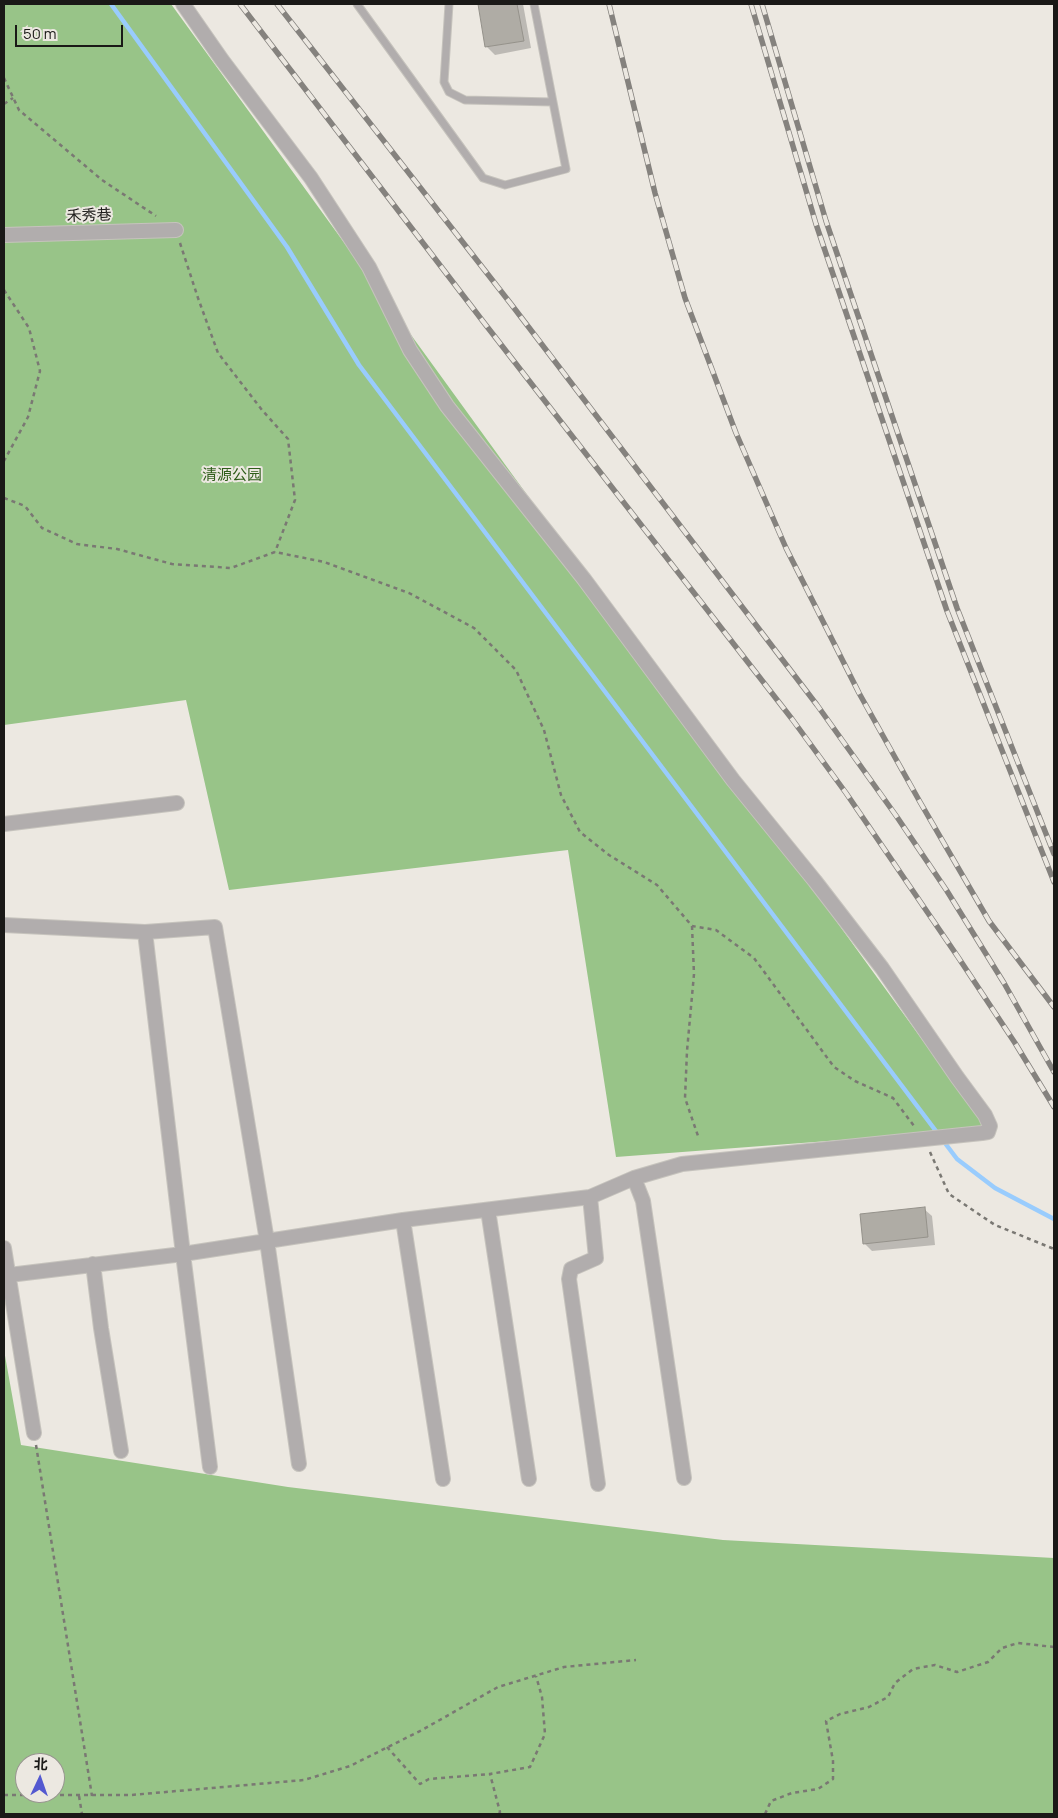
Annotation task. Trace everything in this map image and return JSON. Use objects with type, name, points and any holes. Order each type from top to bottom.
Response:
[{"type":"street","points":[[8,1275],[183,1254],[403,1220],[590,1197],[634,1178],[682,1164],[982,1133],[988,1132],[990,1126],[986,1115],[957,1077],[882,968],[815,880],[733,780],[584,579],[448,406],[410,350],[369,266],[311,178],[222,60],[183,4]]},
{"type":"street","name":"禾秀巷","points":[[4,236],[176,230]]},
{"type":"street","points":[[4,824],[177,803]]},
{"type":"street","points":[[4,925],[145,932],[214,927],[267,1241],[299,1464]]},
{"type":"street","points":[[145,932],[210,1467]]},
{"type":"street","points":[[634,1178],[643,1201],[684,1478]]},
{"type":"street","points":[[590,1197],[596,1258],[571,1269],[569,1279],[598,1484]]},
{"type":"street","points":[[488,1210],[529,1479]]},
{"type":"street","points":[[403,1220],[443,1479]]},
{"type":"street","points":[[4,1248],[34,1433]]},
{"type":"street","points":[[93,1264],[101,1328],[121,1450]]},
{"type":"lane","points":[[357,4],[483,178],[505,185],[566,169],[534,4]]},
{"type":"lane","points":[[449,4],[444,82],[449,92],[465,100],[553,102]]},
{"type":"path","points":[[4,78],[19,110],[102,180],[176,230],[218,353],[262,410],[288,439],[295,500],[275,552]]},
{"type":"path","points":[[4,104],[13,98]]},
{"type":"path","points":[[4,290],[29,328],[40,371],[28,417],[4,461]]},
{"type":"path","points":[[4,498],[25,506],[42,528],[77,544],[117,549],[172,564],[232,568],[275,552],[324,562],[409,593],[474,628],[516,670],[544,730],[561,795],[580,832],[608,855],[657,885],[692,926],[694,974],[685,1098],[698,1136]]},
{"type":"path","points":[[692,926],[716,930],[754,958],[834,1067],[855,1081],[893,1098],[927,1138],[948,1194],[995,1224],[1054,1249]]},
{"type":"path","points":[[34,1433],[92,1796]]},
{"type":"path","points":[[765,1814],[771,1801],[792,1793],[818,1789],[833,1779],[833,1761],[826,1721],[840,1714],[869,1707],[888,1697],[895,1683],[913,1669],[934,1666],[957,1672],[988,1662],[1002,1648],[1018,1643],[1054,1647]]},
{"type":"path","points":[[4,1795],[131,1795],[304,1780],[350,1766],[422,1730],[498,1687],[564,1667],[636,1660]]},
{"type":"path","points":[[387,1748],[420,1784],[430,1779],[490,1774],[530,1767],[546,1734],[542,1697],[536,1676]]},
{"type":"path","points":[[490,1774],[499,1814]]},
{"type":"path","points":[[79,1796],[82,1814]]},
{"type":"green space","name":"清源公园","points":[[4,4],[171,4],[987,1129],[616,1157],[568,850],[229,890],[186,700],[4,725]]},
{"type":"green space","points":[[4,1350],[21,1445],[288,1487],[723,1540],[1054,1558],[1054,1814],[4,1814]]},
{"type":"building","points":[[478,4],[517,4],[524,41],[485,47]]},
{"type":"building","points":[[925,1207],[928,1237],[863,1244],[860,1214]]},
{"type":"waterway","points":[[111,4],[287,247],[359,365],[957,1159],[995,1188],[1054,1219]]},
{"type":"railway","points":[[240,4],[485,324],[792,719],[846,793],[958,957],[1015,1043],[1054,1107]]},
{"type":"railway","points":[[277,4],[511,304],[817,705],[947,891],[1004,983],[1054,1072]]},
{"type":"railway","points":[[609,4],[655,193],[685,298],[736,433],[786,548],[859,693],[989,921],[1054,1007]]},
{"type":"railway","points":[[751,4],[816,224],[947,611],[1054,882]]},
{"type":"railway","points":[[762,4],[826,221],[957,608],[1054,854]]}]
